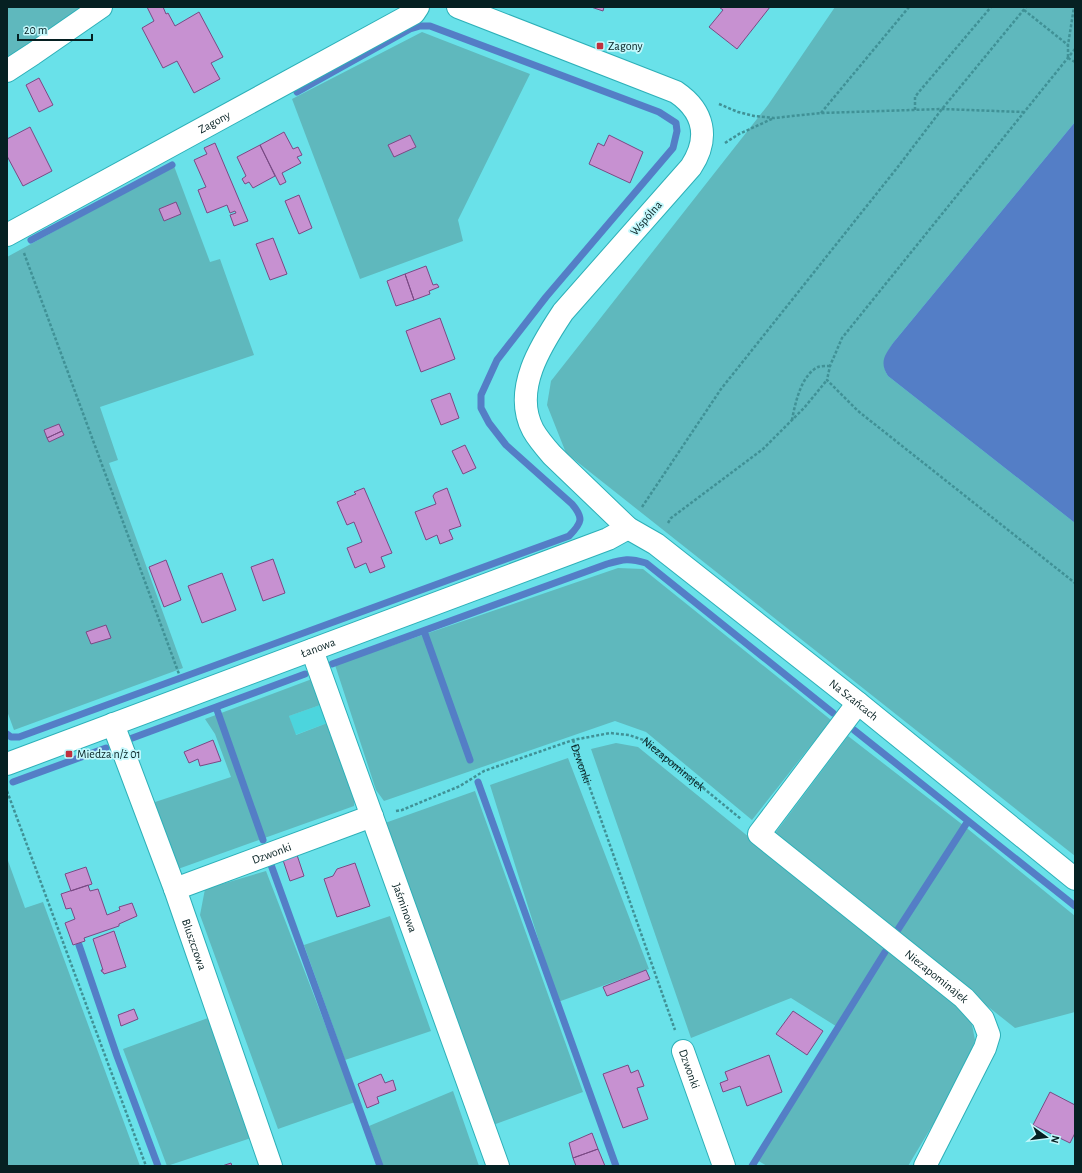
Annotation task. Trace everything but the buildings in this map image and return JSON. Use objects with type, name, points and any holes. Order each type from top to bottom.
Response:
[{"type":"street","points":[[7,71],[101,7]]},
{"type":"street","name":"Zagony","points":[[7,235],[414,13],[418,7]]},
{"type":"street","name":"Wspólna","points":[[458,7],[676,92],[686,99],[695,109],[700,121],[702,134],[701,147],[696,159],[563,312],[543,344],[532,368],[528,388],[526,401],[529,418],[533,429],[541,442],[552,455],[628,528]]},
{"type":"street","name":"Na Szańcach","points":[[628,528],[656,544],[858,703],[1075,879]]},
{"type":"street","name":"Łanowa","points":[[7,764],[608,539],[628,528]]},
{"type":"street","name":"Jaśminowa","points":[[312,650],[498,1166]]},
{"type":"street","points":[[759,834],[858,703]]},
{"type":"street","name":"Bluszczowa","points":[[113,724],[175,889],[271,1166]]},
{"type":"street","name":"Dzwonki","points":[[175,889],[372,816]]},
{"type":"street","name":"Niezapominajek","points":[[759,834],[866,918],[964,998],[984,1019],[989,1035],[985,1048],[925,1166]]},
{"type":"street","name":"Dzwonki","points":[[683,1052],[724,1166]]},
{"type":"path","points":[[821,113],[909,7]]},
{"type":"path","points":[[915,110],[915,97],[991,7]]},
{"type":"path","points":[[628,528],[721,389],[897,168],[942,109],[1026,7]]},
{"type":"path","points":[[1068,58],[1068,45],[1074,7]]},
{"type":"path","points":[[1024,10],[1068,45]]},
{"type":"path","points":[[656,544],[671,518],[763,449],[804,408],[827,380],[830,366],[842,338],[1075,49]]},
{"type":"path","points":[[1068,58],[1075,62]]},
{"type":"path","points":[[718,104],[738,112],[754,116],[774,118],[821,113],[942,109],[1024,112]]},
{"type":"path","points":[[721,146],[739,134],[774,118]]},
{"type":"path","points":[[23,249],[178,668]]},
{"type":"path","points":[[792,420],[801,387],[810,372],[819,366],[830,366]]},
{"type":"path","points":[[827,380],[858,411],[1075,583]]},
{"type":"path","name":"Niezapominajek","points":[[573,740],[610,733],[629,735],[646,741],[759,834]]},
{"type":"path","name":"Dzwonki","points":[[372,816],[402,810],[460,786],[484,771],[573,740],[683,1052]]},
{"type":"path","points":[[7,791],[146,1166]]},
{"type":"shaded area","points":[[7,7],[88,7],[7,61]]},
{"type":"shaded area","points":[[835,7],[1075,7],[1075,122],[893,343],[886,355],[884,367],[888,376],[1075,523],[1075,856],[566,453],[547,405],[551,381],[768,105]]},
{"type":"shaded area","points":[[422,32],[530,74],[458,220],[463,241],[360,279],[292,99]]},
{"type":"shaded area","points":[[1075,122],[1075,523],[888,376],[884,367],[884,359],[893,343]]},
{"type":"shaded area","points":[[174,166],[210,262],[220,259],[254,355],[100,407],[118,460],[109,463],[183,668],[14,730],[7,711],[7,257]]},
{"type":"shaded area","points":[[618,568],[643,569],[831,720],[752,820],[646,732],[615,721],[384,801],[376,790],[335,665]]},
{"type":"shaded area","points":[[312,679],[323,704],[289,716],[296,735],[330,722],[355,787],[354,806],[178,869],[152,803],[231,777],[215,734],[205,719]]},
{"type":"shaded area","points":[[323,704],[330,722],[295,735],[289,716]]},
{"type":"shaded area","points":[[848,736],[963,825],[1075,916],[1075,1012],[1015,1028],[773,836]]},
{"type":"shaded area","points":[[616,743],[638,747],[882,945],[970,1014],[975,1040],[965,1071],[908,1166],[767,1166],[757,1160],[839,1028],[791,998],[691,1038],[591,749]]},
{"type":"shaded area","points":[[568,758],[649,969],[558,1002],[490,785]]},
{"type":"shaded area","points":[[475,791],[583,1092],[493,1125],[385,823]]},
{"type":"shaded area","points":[[7,858],[25,908],[43,902],[140,1166],[7,1166]]},
{"type":"shaded area","points":[[266,871],[355,1102],[278,1129],[200,915],[205,889]]},
{"type":"shaded area","points":[[390,916],[431,1031],[345,1060],[304,945]]},
{"type":"shaded area","points":[[208,1018],[251,1138],[167,1166],[123,1049]]},
{"type":"shaded area","points":[[453,1091],[479,1166],[383,1166],[369,1126]]},
{"type":"waterway","points":[[7,734],[11,737],[19,737],[569,536],[579,524],[580,517],[572,504],[506,445],[489,423],[481,408],[481,395],[497,360],[546,297],[673,148],[677,131],[676,123],[659,112],[430,26],[420,26],[410,29],[297,92]]},
{"type":"waterway","points":[[31,240],[172,165]]},
{"type":"waterway","points":[[332,664],[607,564],[622,560],[635,560],[646,563],[833,713]]},
{"type":"waterway","points":[[424,631],[470,760]]},
{"type":"waterway","points":[[127,740],[305,674]]},
{"type":"waterway","points":[[216,707],[263,840]]},
{"type":"waterway","points":[[854,730],[1075,906]]},
{"type":"waterway","points":[[13,782],[106,748]]},
{"type":"waterway","points":[[478,782],[616,1166]]},
{"type":"waterway","points":[[897,931],[968,821]]},
{"type":"waterway","points":[[270,862],[380,1166]]},
{"type":"waterway","points":[[79,945],[117,1056],[158,1166]]},
{"type":"waterway","points":[[752,1166],[885,952]]},
{"type":"place","name":"Zagony","points":[[600,46]]},
{"type":"place","name":"Miedza n/ż 01","points":[[69,754]]}]
